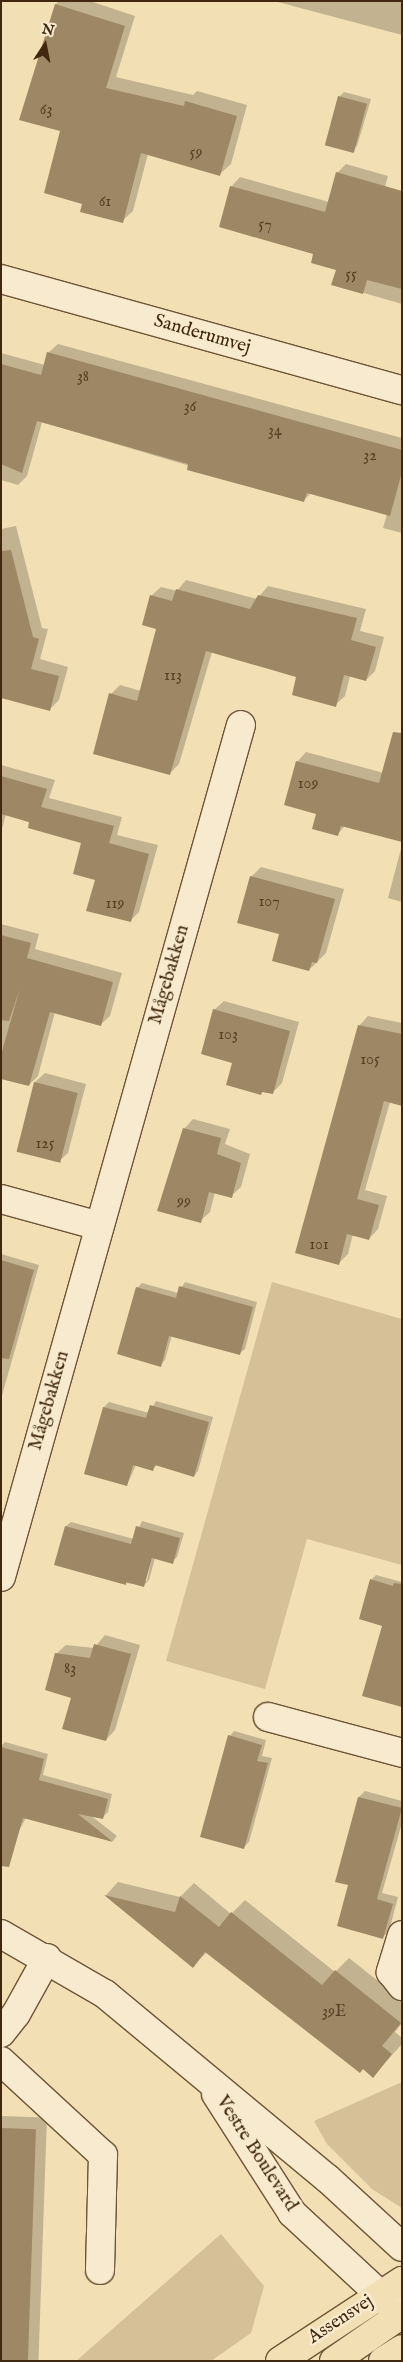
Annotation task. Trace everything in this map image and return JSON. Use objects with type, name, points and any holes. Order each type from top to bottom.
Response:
[{"type":"main road","name":"Assensvej","points":[[280,2361],[402,2281]]},
{"type":"main road","points":[[334,2361],[402,2315]]},
{"type":"main road","points":[[383,2361],[402,2349]]},
{"type":"street","name":"Sanderumvej","points":[[1,279],[402,390]]},
{"type":"street","name":"Mågebakken","points":[[1,1577],[241,725]]},
{"type":"street","points":[[1,1199],[99,1226]]},
{"type":"street","points":[[268,1717],[402,1754]]},
{"type":"street","name":"Vestre Boulevard","points":[[1,1934],[47,1958],[105,1994],[202,2072],[328,2178],[402,2247]]},
{"type":"street","points":[[402,1935],[391,1972],[402,1986]]},
{"type":"street","points":[[1,2033],[16,2014],[47,1958]]},
{"type":"street","points":[[1,2061],[103,2156],[100,2270]]},
{"type":"street","name":"Vestre Boulevard","points":[[202,2072],[292,2213],[378,2295],[402,2315]]},
{"type":"shaded area","points":[[272,1282],[402,1319],[402,1565],[307,1539],[265,1689],[166,1661]]},
{"type":"shaded area","points":[[402,2082],[402,2208],[372,2189],[327,2144],[314,2121]]},
{"type":"shaded area","points":[[221,2234],[264,2286],[251,2333],[211,2361],[76,2361]]},
{"type":"building","points":[[55,4],[125,26],[106,88],[184,106],[185,101],[237,116],[220,176],[141,153],[123,223],[80,212],[82,204],[44,193],[60,131],[19,120]]},
{"type":"building","points":[[338,96],[367,104],[354,153],[325,145]]},
{"type":"building","points":[[336,172],[402,191],[402,289],[367,280],[363,294],[331,285],[336,270],[311,263],[313,254],[219,227],[230,186],[325,212]]},
{"type":"building","points":[[47,352],[402,450],[402,472],[390,516],[307,493],[304,502],[187,470],[188,464],[37,421],[22,473],[1,464],[1,364],[41,375]]},
{"type":"building","points":[[11,550],[33,637],[39,639],[31,669],[59,676],[50,711],[1,698],[1,551]]},
{"type":"building","points":[[176,589],[250,609],[258,595],[357,618],[351,640],[376,647],[366,681],[344,675],[336,707],[292,695],[296,677],[206,651],[170,775],[93,754],[109,693],[137,701],[156,629],[142,625],[150,595],[172,601]]},
{"type":"building","points":[[393,732],[402,733],[402,842],[341,826],[338,836],[312,829],[316,814],[284,805],[296,761],[379,783]]},
{"type":"building","points":[[1,776],[47,789],[41,807],[114,826],[109,843],[149,854],[131,922],[86,911],[95,880],[73,874],[81,843],[28,828],[29,822],[1,814]]},
{"type":"building","points":[[250,876],[335,899],[317,963],[312,962],[309,971],[272,961],[279,934],[237,923]]},
{"type":"building","points":[[1,935],[31,943],[27,958],[113,982],[101,1026],[50,1012],[29,1086],[1,1079],[1,1055],[20,988],[9,1021],[1,1020]]},
{"type":"building","points":[[213,1009],[290,1031],[273,1094],[262,1092],[261,1095],[226,1085],[232,1063],[201,1054]]},
{"type":"building","points":[[358,1025],[402,1034],[402,1106],[384,1101],[357,1199],[379,1205],[369,1240],[347,1234],[339,1265],[295,1253]]},
{"type":"building","points":[[34,1082],[78,1093],[60,1163],[17,1152]]},
{"type":"building","points":[[183,1128],[221,1138],[217,1154],[241,1163],[232,1198],[209,1192],[201,1223],[157,1211]]},
{"type":"building","points":[[1,1260],[34,1270],[9,1359],[1,1358]]},
{"type":"building","points":[[179,1286],[253,1307],[240,1355],[169,1336],[161,1367],[117,1354],[136,1287],[176,1298]]},
{"type":"building","points":[[150,1405],[209,1422],[194,1477],[155,1465],[153,1471],[133,1465],[127,1486],[84,1474],[103,1407],[146,1418]]},
{"type":"building","points":[[65,1526],[131,1544],[136,1526],[180,1538],[173,1564],[152,1558],[144,1587],[126,1582],[126,1585],[54,1565]]},
{"type":"building","points":[[370,1579],[393,1586],[394,1583],[402,1584],[402,1707],[362,1696],[382,1626],[359,1619]]},
{"type":"building","points":[[94,1644],[131,1654],[106,1741],[62,1729],[71,1698],[45,1690],[55,1653],[90,1658]]},
{"type":"building","points":[[228,1735],[262,1745],[257,1761],[268,1763],[244,1849],[200,1837]]},
{"type":"building","points":[[1,1747],[44,1759],[39,1780],[108,1799],[103,1819],[78,1814],[113,1842],[23,1818],[9,1867],[1,1866]]},
{"type":"building","points":[[358,1797],[402,1808],[377,1899],[393,1904],[383,1939],[337,1926],[348,1885],[335,1882]]},
{"type":"building","points":[[104,1895],[175,1912],[180,1896],[219,1927],[231,1912],[322,1985],[335,1970],[401,2023],[382,2046],[392,2054],[373,2078],[363,2069],[360,2073],[205,1952],[193,1968]]},
{"type":"building","points":[[1,2128],[36,2129],[28,2361],[1,2361]]}]
